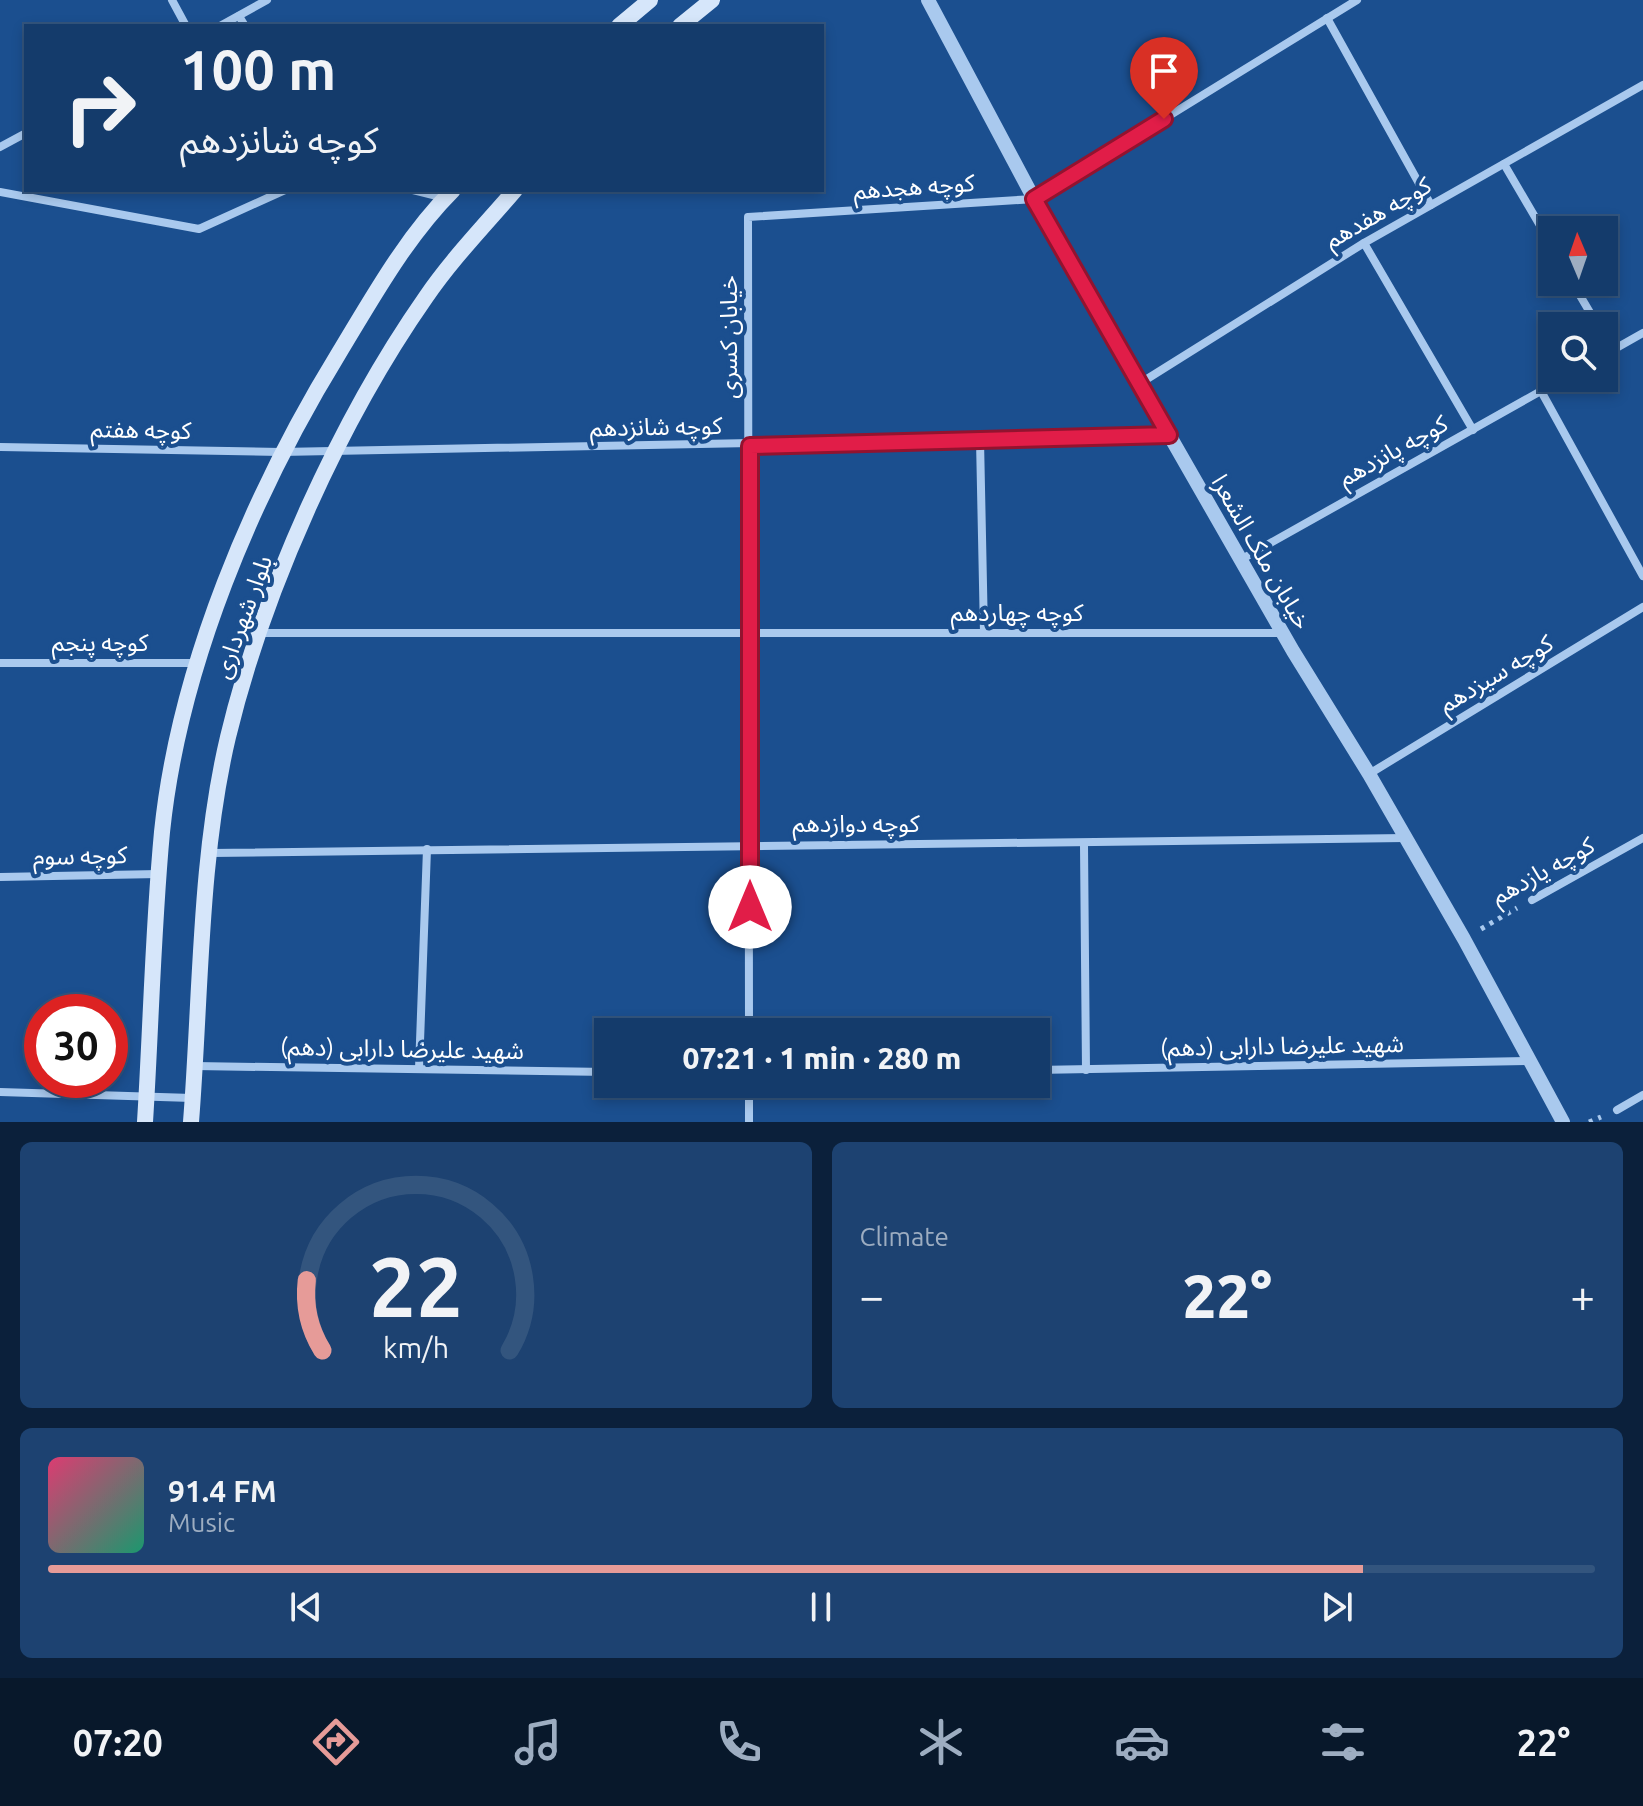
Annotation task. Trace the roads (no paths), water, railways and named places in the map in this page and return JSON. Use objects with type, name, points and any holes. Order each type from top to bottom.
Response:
[{"type":"main road","points":[[621,24],[650,0]]},
{"type":"main road","points":[[682,24],[712,0]]},
{"type":"main road","name":"بلوار شهرداری","points":[[191,1122],[211,853],[228,738],[258,633],[335,450],[426,296],[513,192]]},
{"type":"main road","name":"بلوار شهرداری","points":[[145,1122],[163,830],[179,738],[199,663],[249,525],[281,452],[395,262],[449,194]]},
{"type":"street","points":[[172,0],[185,24]]},
{"type":"street","points":[[224,24],[267,0]]},
{"type":"street","name":"خیابان ملک الشعرا","points":[[928,0],[1034,199],[1283,633],[1464,939],[1563,1122]]},
{"type":"street","points":[[1034,199],[1357,0]]},
{"type":"street","points":[[239,16],[244,24]]},
{"type":"street","points":[[1327,18],[1431,205]]},
{"type":"street","name":"کوچه هفدهم","points":[[1139,384],[1364,243],[1643,85]]},
{"type":"street","points":[[0,147],[24,134]]},
{"type":"street","points":[[1504,164],[1538,222]]},
{"type":"street","points":[[0,192],[199,229],[281,192]]},
{"type":"street","name":"کوچه هجدهم","points":[[748,217],[1034,199]]},
{"type":"street","name":"خیابان کسری","points":[[748,217],[751,633],[749,1018]]},
{"type":"street","points":[[1364,243],[1473,430]]},
{"type":"street","points":[[1618,347],[1643,333]]},
{"type":"street","name":"کوچه پانزدهم","points":[[1242,559],[1539,392]]},
{"type":"street","points":[[1542,392],[1643,576]]},
{"type":"street","name":"کوچه شانزدهم","points":[[281,452],[750,446],[1169,435]]},
{"type":"street","points":[[980,440],[984,633]]},
{"type":"street","name":"کوچه هفتم","points":[[0,447],[281,452]]},
{"type":"street","name":"کوچه سیزدهم","points":[[1369,774],[1643,607]]},
{"type":"street","name":"کوچه چهاردهم","points":[[258,633],[1283,633]]},
{"type":"street","name":"کوچه پنجم","points":[[0,663],[199,663]]},
{"type":"street","name":"کوچه دوازدهم","points":[[211,853],[751,844],[1084,845],[1405,838]]},
{"type":"street","name":"کوچه یازدهم","points":[[1532,900],[1643,838]]},
{"type":"street","points":[[1084,845],[1086,1070]]},
{"type":"street","points":[[419,1069],[427,849]]},
{"type":"street","name":"کوچه سوم","points":[[0,877],[160,874]]},
{"type":"street","name":"شهید علیرضا دارابی (دهم)","points":[[1050,1070],[1529,1061]]},
{"type":"street","name":"شهید علیرضا دارابی (دهم)","points":[[195,1066],[594,1072]]},
{"type":"street","points":[[0,1092],[193,1098]]},
{"type":"street","points":[[1617,1110],[1643,1095]]},
{"type":"street","points":[[749,1098],[749,1122]]}]
